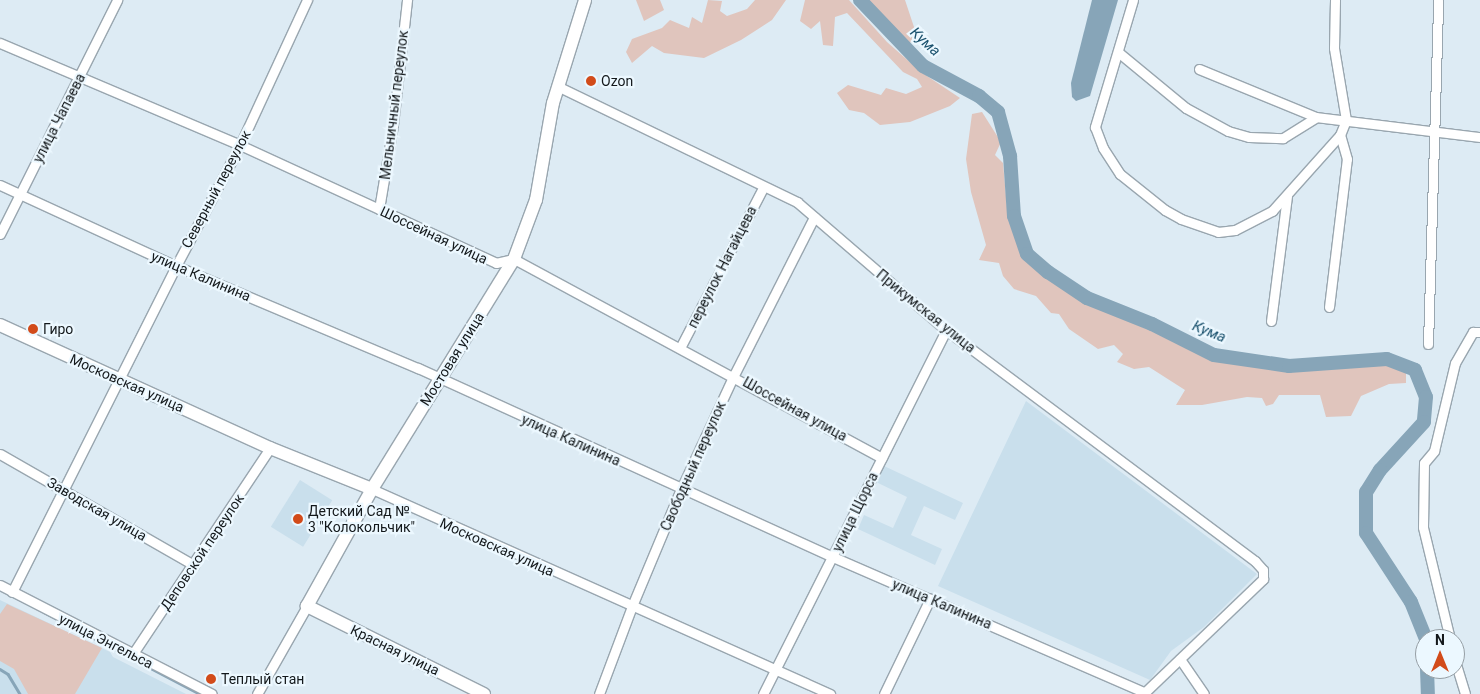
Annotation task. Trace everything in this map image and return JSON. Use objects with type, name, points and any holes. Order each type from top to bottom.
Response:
[{"type":"main road","name":"Мостовая улица","points":[[307,606],[372,490],[514,259],[536,200],[557,86],[585,0]]},
{"type":"main road","name":"Московская улица","points":[[0,325],[270,448],[372,490]]},
{"type":"main road","name":"Красная улица","points":[[307,606],[484,694]]},
{"type":"street","name":"улица Чапаева","points":[[0,234],[117,0]]},
{"type":"street","name":"Мельничный переулок","points":[[379,209],[393,126],[407,0]]},
{"type":"street","points":[[1133,0],[1095,127],[1102,148],[1120,174],[1181,219],[1218,232],[1250,224],[1272,211],[1340,135],[1346,120],[1334,48],[1335,0]]},
{"type":"street","points":[[1428,344],[1436,132],[1438,0]]},
{"type":"street","name":"Северный переулок","points":[[12,592],[65,490],[176,266],[240,145],[305,1]]},
{"type":"street","name":"Шоссейная улица","points":[[0,43],[240,145],[496,263],[514,259],[734,375],[882,458]]},
{"type":"street","points":[[1118,52],[1186,108],[1228,131],[1249,137],[1283,138],[1316,117]]},
{"type":"street","points":[[1199,69],[1316,117],[1480,137]]},
{"type":"street","name":"Прикумская улица","points":[[557,86],[797,202],[946,330],[1255,560],[1263,570],[1263,579],[1180,659]]},
{"type":"street","points":[[1329,307],[1347,159],[1340,135]]},
{"type":"street","name":"улица Калинина","points":[[0,185],[20,196],[176,266],[418,368],[439,380],[681,489],[1144,693]]},
{"type":"street","name":"переулок Нагайцева","points":[[680,348],[764,186]]},
{"type":"street","points":[[1271,320],[1287,196]]},
{"type":"street","name":"Свободный переулок","points":[[599,694],[632,606],[681,489],[734,375],[814,218]]},
{"type":"street","name":"улица Щорса","points":[[763,694],[946,330]]},
{"type":"street","points":[[1448,629],[1423,527],[1424,463],[1434,451],[1455,363],[1473,332],[1480,332]]},
{"type":"street","name":"Деповской переулок","points":[[132,655],[194,565],[270,448]]},
{"type":"street","name":"Заводская улица","points":[[0,454],[194,565]]},
{"type":"street","name":"Московская улица","points":[[372,490],[830,694]]},
{"type":"street","name":"улица Энгельса","points":[[0,585],[132,655],[212,694]]},
{"type":"street","points":[[884,694],[930,599]]},
{"type":"street","name":"Мостовая улица","points":[[257,694],[307,606]]},
{"type":"street","points":[[1144,693],[1180,659],[1204,694]]},
{"type":"street","points":[[1461,679],[1465,694]]},
{"type":"shaded area","points":[[636,0],[660,0],[664,10],[644,21]]},
{"type":"shaded area","points":[[708,0],[722,1],[720,11],[727,16],[747,9],[755,0],[786,0],[772,20],[741,40],[704,58],[664,53],[652,46],[632,63],[626,52],[632,39],[662,28],[670,20],[689,28],[692,17],[702,23]]},
{"type":"shaded area","points":[[805,0],[849,0],[887,42],[921,72],[960,98],[950,106],[910,122],[880,125],[864,113],[849,110],[837,93],[848,85],[881,95],[886,88],[906,94],[922,87],[917,79],[903,72],[847,13],[835,17],[833,46],[823,45],[820,21],[811,29],[800,21]]},
{"type":"shaded area","points":[[868,0],[905,0],[917,36],[914,43],[909,42]]},
{"type":"shaded area","points":[[1092,0],[1118,0],[1090,96],[1076,101],[1072,97],[1071,83]]},
{"type":"shaded area","points":[[982,112],[1001,142],[995,155],[1003,163],[1008,218],[1022,256],[1047,278],[1085,302],[1215,359],[1288,371],[1386,363],[1406,372],[1406,383],[1389,384],[1361,396],[1351,416],[1326,417],[1320,395],[1279,395],[1273,404],[1266,406],[1262,398],[1247,397],[1202,405],[1176,405],[1185,390],[1149,367],[1134,369],[1117,362],[1123,354],[1114,345],[1098,349],[1069,329],[1059,314],[1051,313],[1036,296],[1014,289],[1003,276],[999,263],[979,260],[986,245],[971,192],[966,159],[972,114]]},
{"type":"shaded area","points":[[1026,401],[1257,574],[1204,627],[1171,651],[1150,680],[938,586]]},
{"type":"shaded area","points":[[884,466],[963,503],[955,520],[924,506],[911,535],[942,549],[935,565],[858,529],[864,515],[893,528],[907,497],[876,482]]},
{"type":"shaded area","name":"Детский Сад № 3 \"Колокольчик\"","points":[[300,480],[332,500],[303,547],[271,527]]},
{"type":"shaded area","points":[[0,600],[110,652],[113,657],[186,694],[0,694]]},
{"type":"shaded area","points":[[7,604],[102,648],[75,694],[28,694],[14,669],[0,661],[0,614]]},
{"type":"waterway","name":"Кума","points":[[860,0],[923,66],[979,96],[998,112],[1010,156],[1014,216],[1027,254],[1048,272],[1087,298],[1152,324],[1214,355],[1289,366],[1387,359],[1415,370],[1426,397],[1424,422],[1380,470],[1366,492],[1366,533],[1411,602],[1422,629]]},
{"type":"waterway","points":[[44,612],[200,694]]},
{"type":"waterway","points":[[0,669],[8,674],[20,694]]},
{"type":"waterway","name":"Кума","points":[[1427,679],[1428,694]]},
{"type":"place","name":"Ozon","points":[[591,81]]},
{"type":"place","name":"Гиро","points":[[33,329]]},
{"type":"place","name":"Детский Сад № 3 \"Колокольчик\"","points":[[298,519]]},
{"type":"place","name":"Теплый стан","points":[[211,679]]}]
